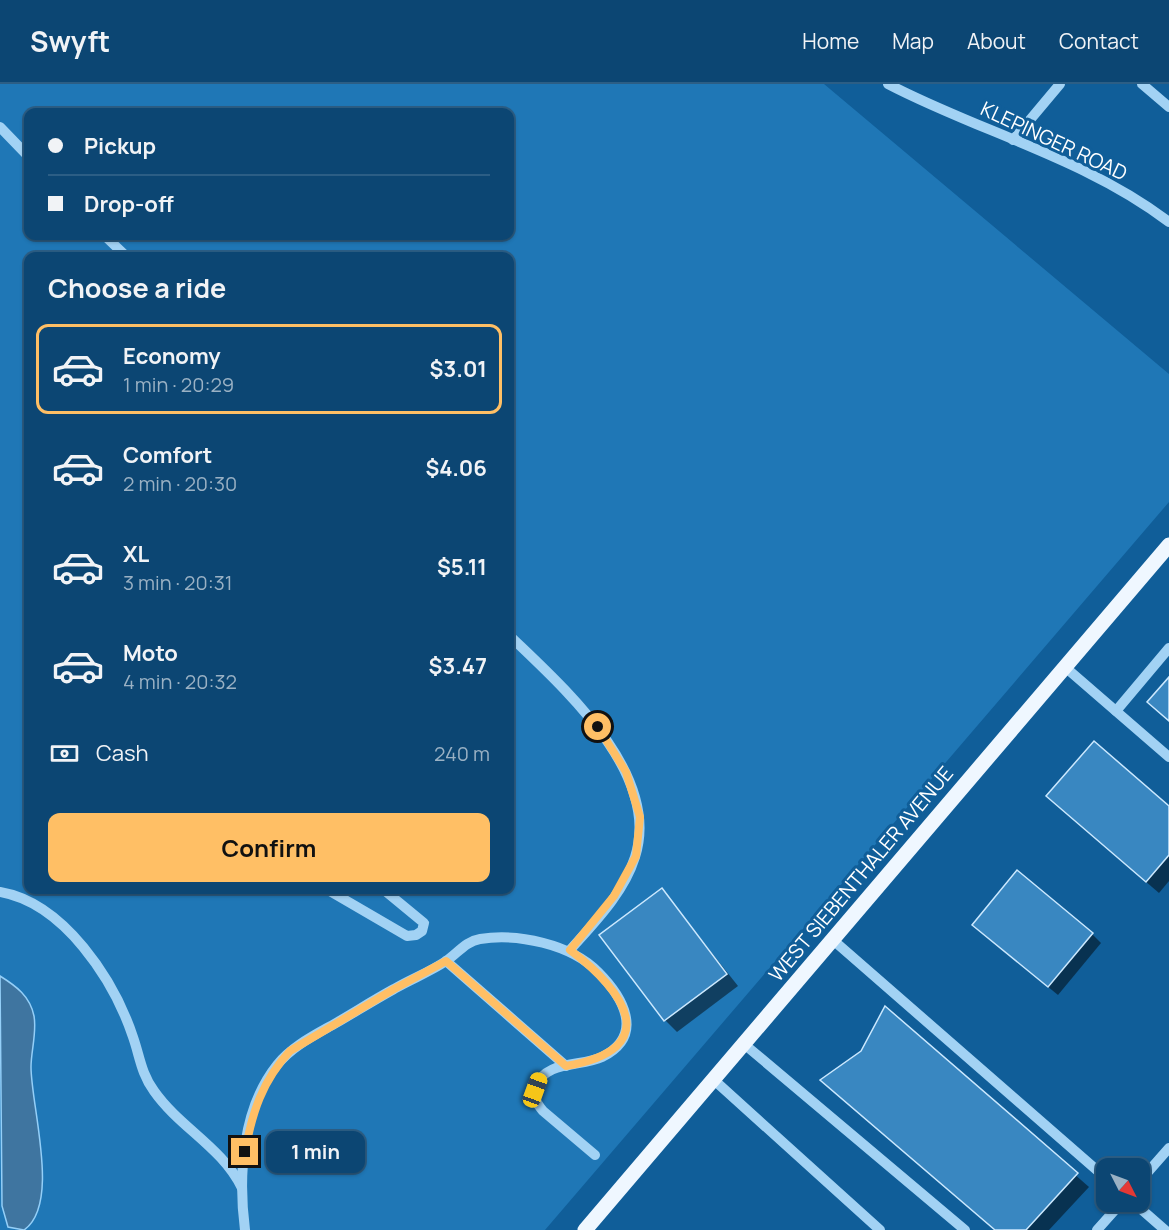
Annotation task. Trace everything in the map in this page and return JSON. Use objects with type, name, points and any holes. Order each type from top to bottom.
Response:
[{"type":"main road","name":"WEST SIEBENTHALER AVENUE","points":[[585,1230],[1169,545]]},
{"type":"street","name":"KLEPINGER ROAD","points":[[888,84],[927,105],[1103,180],[1169,222]]},
{"type":"street","points":[[1013,140],[1060,84]]},
{"type":"street","points":[[1142,84],[1169,107]]},
{"type":"street","points":[[0,127],[24,152]]},
{"type":"street","points":[[109,240],[122,252]]},
{"type":"street","points":[[514,640],[598,727],[626,772],[640,817],[636,856],[623,883],[570,950]]},
{"type":"street","points":[[1116,711],[1169,648]]},
{"type":"street","points":[[1065,667],[1169,757]]},
{"type":"street","points":[[0,892],[12,894],[33,904],[72,935],[90,955],[109,982],[120,1005],[134,1038],[143,1076],[170,1110],[232,1168],[242,1188]]},
{"type":"street","points":[[335,894],[407,936],[416,935],[422,931],[423,923],[389,894]]},
{"type":"street","points":[[245,1230],[242,1188],[251,1118],[261,1090],[276,1066],[290,1051],[313,1036],[446,961],[465,945],[485,938],[547,943],[570,950],[597,970],[623,1003],[627,1026],[623,1037],[603,1057],[552,1069],[540,1078],[535,1090],[537,1103],[595,1155]]},
{"type":"street","points":[[833,940],[1096,1169]]},
{"type":"street","points":[[446,961],[566,1066]]},
{"type":"street","points":[[744,1044],[965,1230]]},
{"type":"street","points":[[714,1080],[880,1230]]},
{"type":"street","points":[[1150,1170],[1169,1148]]},
{"type":"street","points":[[1097,1230],[1113,1212]]},
{"type":"street","points":[[1144,1212],[1165,1230]]},
{"type":"shaded area","points":[[0,84],[824,84],[1169,374],[1169,502],[545,1230],[0,1230]]},
{"type":"shaded area","points":[[0,976],[26,997],[35,1022],[31,1067],[41,1154],[41,1199],[35,1217],[24,1230],[8,1227],[2,1206]]},
{"type":"building","points":[[1169,677],[1169,721],[1147,702]]},
{"type":"building","points":[[1094,741],[1169,806],[1169,855],[1146,882],[1046,796]]},
{"type":"building","points":[[1017,870],[1093,933],[1048,987],[972,925]]},
{"type":"building","points":[[662,888],[727,974],[664,1021],[599,935]]},
{"type":"building","points":[[885,1006],[1078,1173],[1026,1230],[995,1230],[820,1080],[861,1051]]},
{"type":"route","points":[[245,1152],[251,1118],[261,1090],[276,1066],[290,1051],[446,961],[566,1066],[603,1057],[623,1037],[627,1026],[627,1015],[623,1003],[597,970],[570,950],[605,909],[623,883],[636,856],[640,817],[626,772],[598,727]]}]
